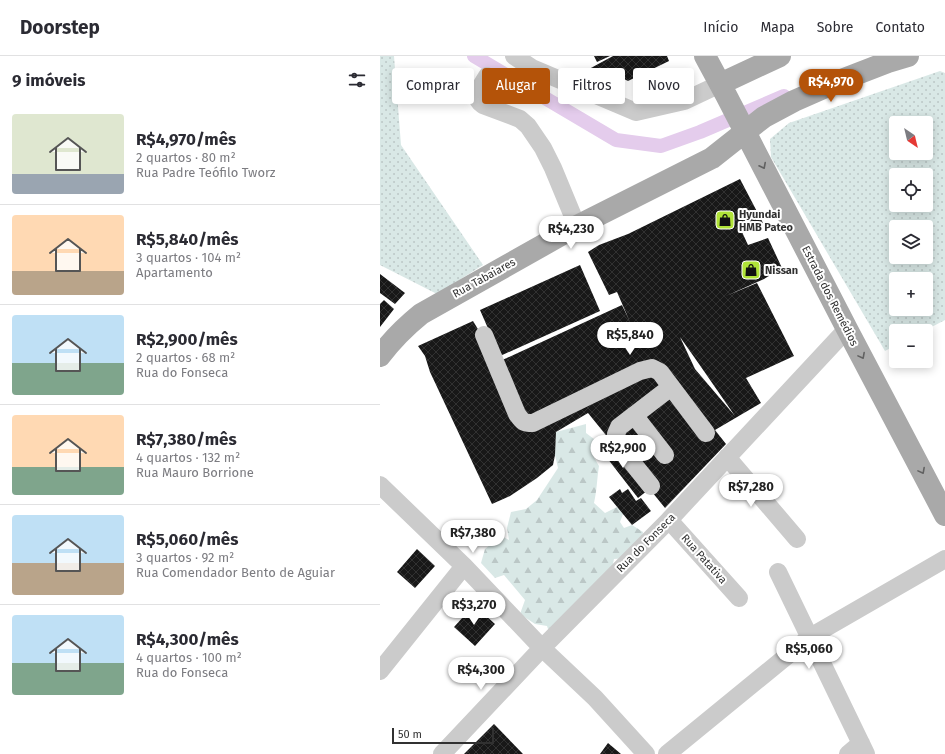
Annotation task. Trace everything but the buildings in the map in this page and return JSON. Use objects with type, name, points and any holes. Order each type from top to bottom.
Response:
[{"type":"main road","name":"Estrada dos Remédios","points":[[705,56],[945,515]]},
{"type":"main road","points":[[723,89],[780,56]]},
{"type":"main road","name":"Rua Tabaiares","points":[[382,348],[421,314],[577,226],[712,158],[743,127],[764,118],[794,101],[888,62],[908,56]]},
{"type":"street","points":[[514,56],[532,68],[636,112],[684,101],[723,89]]},
{"type":"street","points":[[482,84],[478,91],[477,99],[479,102],[483,105],[520,119],[528,126],[543,148],[577,226]]},
{"type":"street","name":"Rua do Fonseca","points":[[442,754],[542,648],[669,520],[847,329]]},
{"type":"street","points":[[484,335],[517,414],[523,422],[533,423],[640,371],[652,368],[660,372],[706,433]]},
{"type":"street","points":[[651,486],[618,445],[616,434],[619,427],[671,387]]},
{"type":"street","points":[[634,415],[665,455]]},
{"type":"street","points":[[727,457],[797,539]]},
{"type":"street","points":[[380,484],[464,566],[542,648],[595,698],[646,754]]},
{"type":"street","name":"Rua Patativa","points":[[669,520],[739,598]]},
{"type":"street","points":[[667,754],[810,637],[945,559]]},
{"type":"street","points":[[382,664],[464,566]]},
{"type":"street","points":[[778,572],[810,637],[858,750]]},
{"type":"green space","points":[[380,56],[394,56],[395,68],[392,68],[392,104],[398,104],[401,145],[483,265],[437,294],[380,265]]},
{"type":"green space","points":[[940,71],[945,73],[945,320],[933,326],[933,324],[889,324],[889,349],[885,351],[771,157],[770,139],[789,123]]},
{"type":"green space","points":[[586,424],[586,433],[594,439],[592,454],[599,466],[594,503],[605,513],[617,507],[623,514],[620,522],[624,528],[632,525],[643,532],[641,545],[629,558],[614,559],[611,573],[549,632],[547,626],[535,624],[520,614],[525,600],[504,575],[495,578],[481,563],[485,549],[501,536],[509,540],[507,528],[511,512],[526,509],[537,500],[558,468],[555,455],[556,432]]},
{"type":"waterway","points":[[474,56],[616,140],[661,146],[700,132],[784,96]]},
{"type":"place","name":"Hyundai HMB Pateo","points":[[725,220]]},
{"type":"place","name":"Nissan","points":[[751,270]]}]
